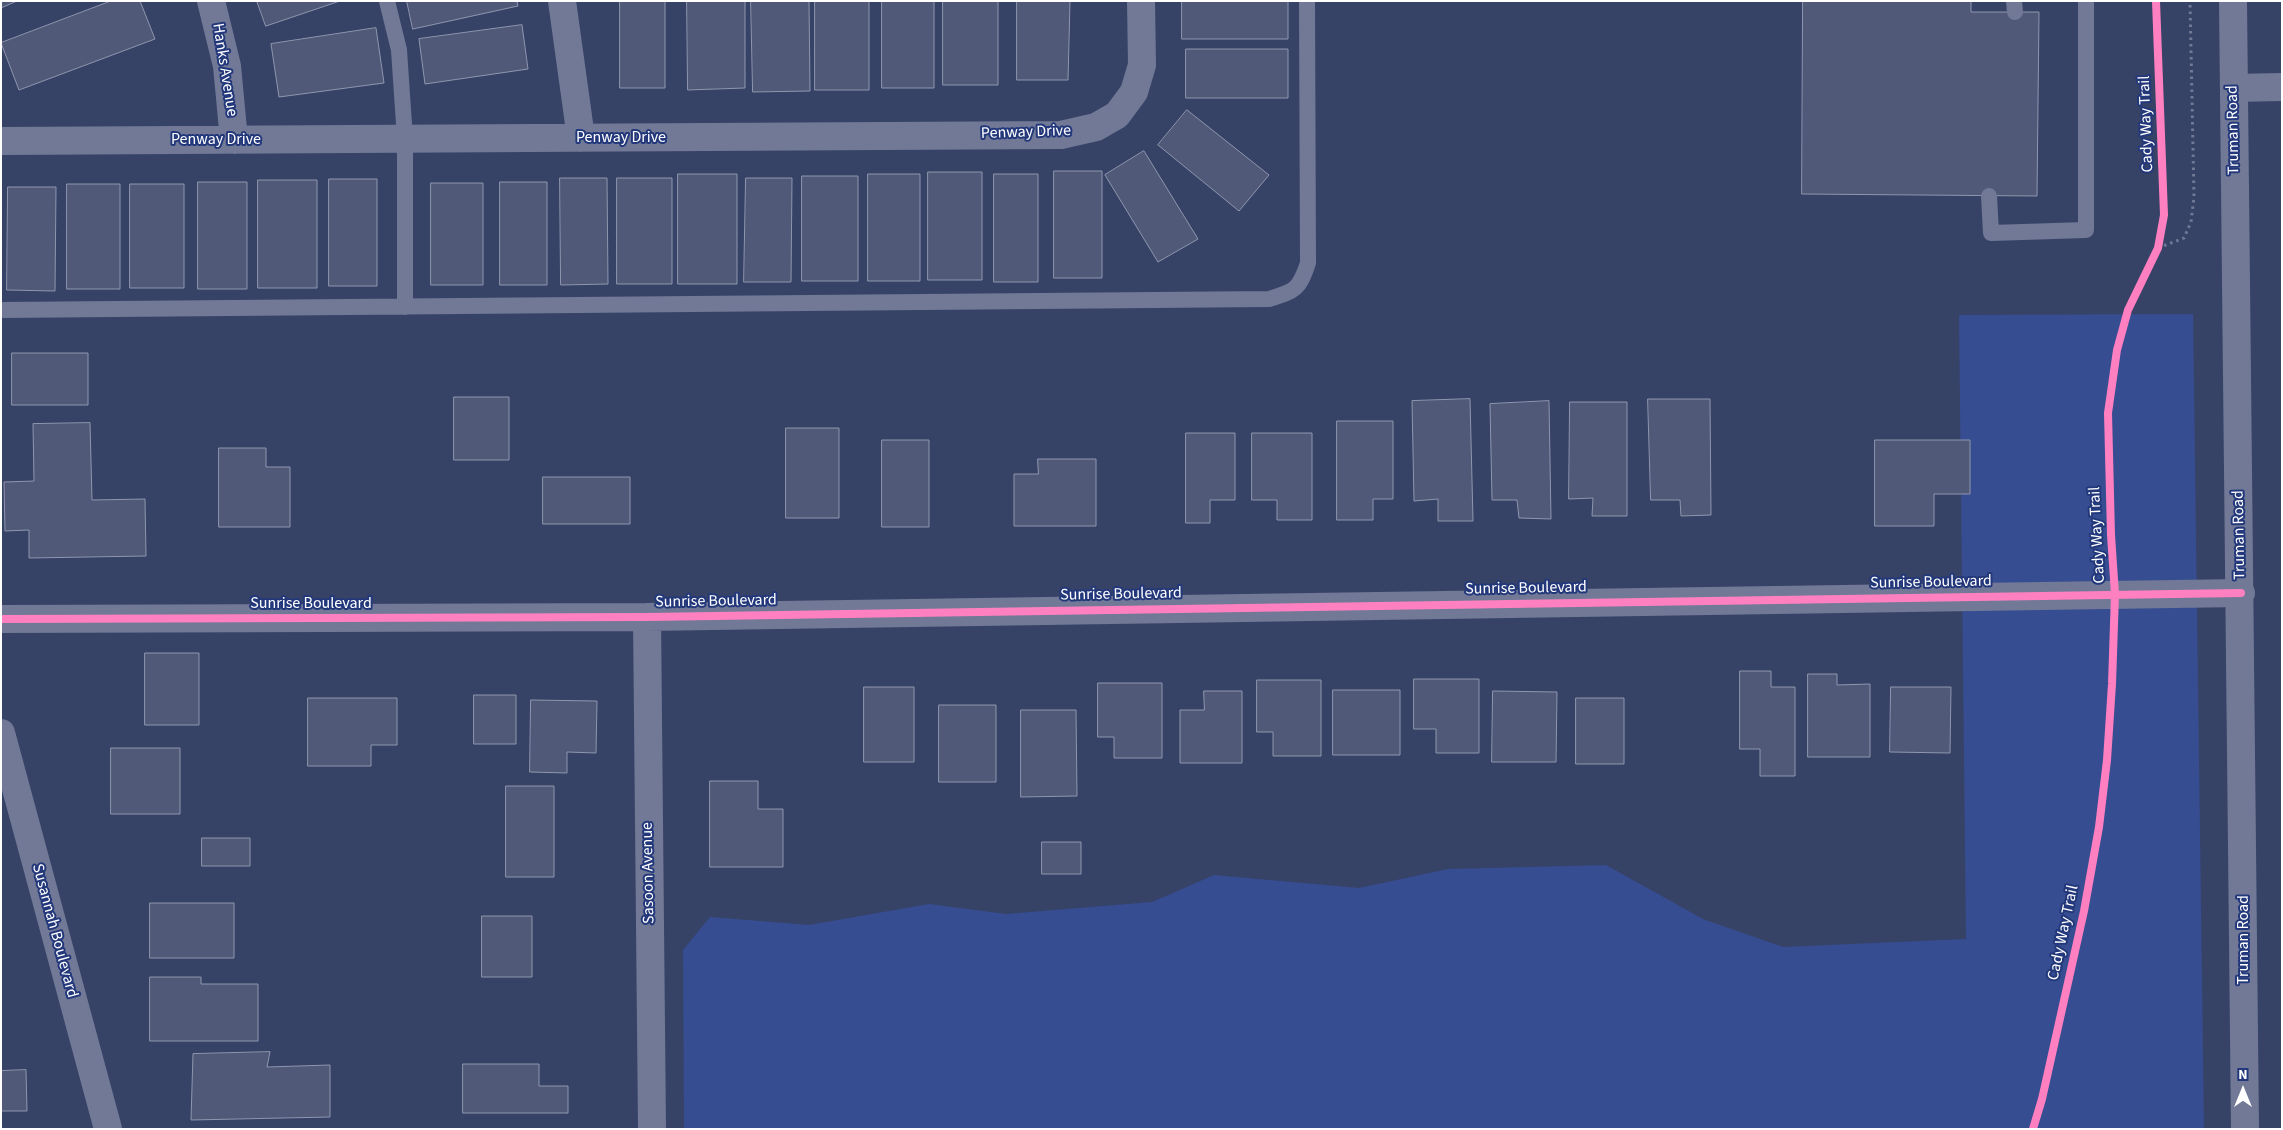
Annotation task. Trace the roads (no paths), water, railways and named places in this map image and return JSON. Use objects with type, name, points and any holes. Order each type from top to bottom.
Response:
[{"type":"street","name":"Hanks Avenue","points":[[211,1],[226,66],[234,140]]},
{"type":"street","points":[[562,1],[581,138]]},
{"type":"street","name":"Penway Drive","points":[[1,141],[1061,135],[1096,128],[1117,115],[1134,92],[1142,65],[1141,1]]},
{"type":"street","name":"Truman Road","points":[[2233,1],[2246,1129]]},
{"type":"street","points":[[2234,88],[2282,87]]},
{"type":"street","name":"Sunrise Boulevard","points":[[1,619],[647,617],[2241,593]]},
{"type":"street","name":"Sasoon Avenue","points":[[647,617],[652,1129]]},
{"type":"street","name":"Susannah Boulevard","points":[[1,733],[108,1129]]},
{"type":"lane","points":[[387,1],[399,50],[405,139],[405,307]]},
{"type":"lane","points":[[1,310],[1269,299],[1292,292],[1303,280],[1308,263],[1307,1]]},
{"type":"lane","points":[[1989,196],[1991,233],[2086,230],[2086,1]]}]
